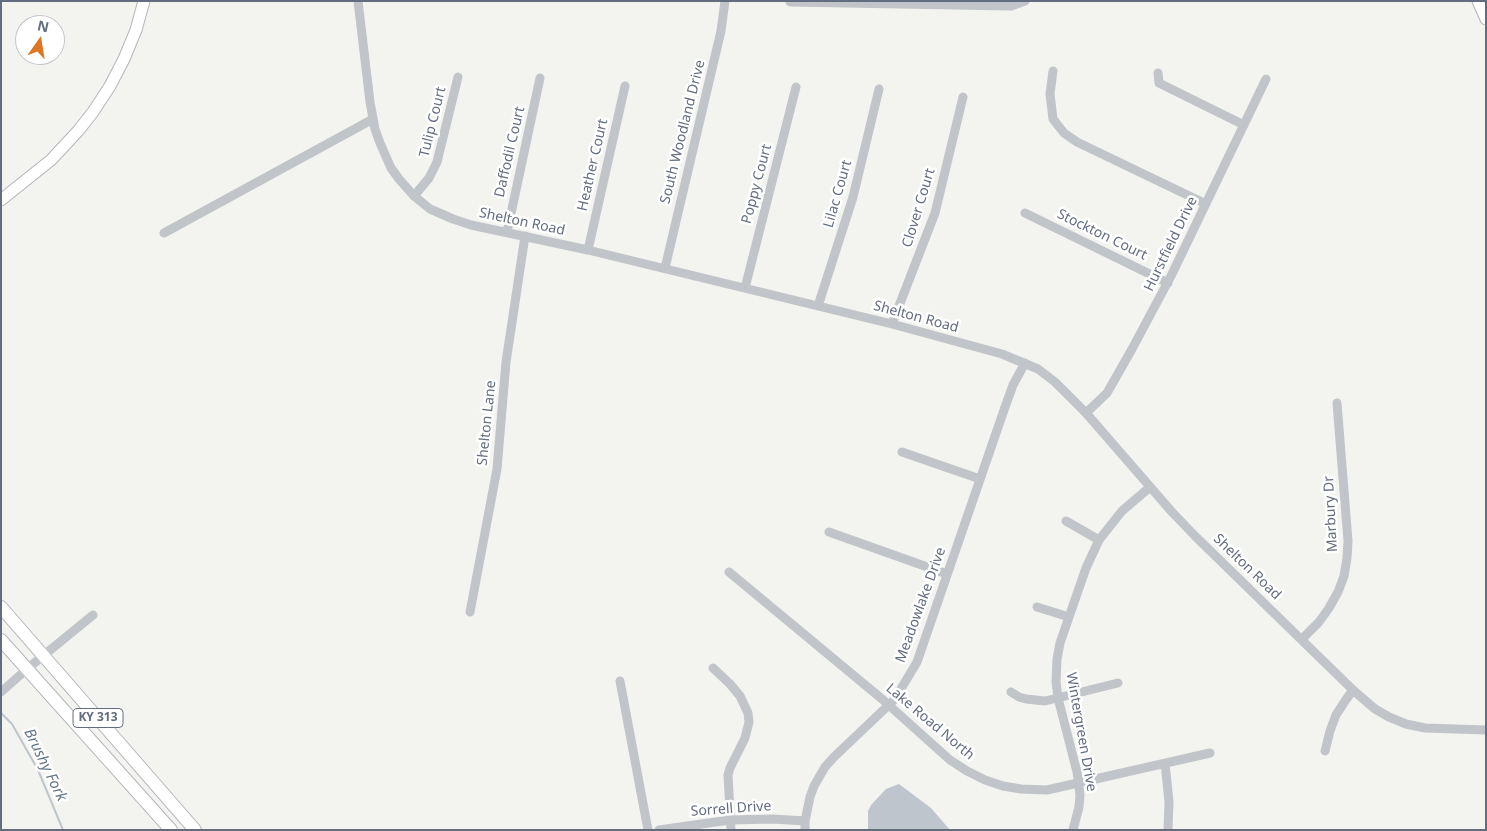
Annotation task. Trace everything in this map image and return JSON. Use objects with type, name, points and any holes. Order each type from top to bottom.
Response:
[{"type":"highway","name":"KY 313","points":[[1,607],[195,830]]},
{"type":"highway","name":"KY 313","points":[[1,640],[171,830]]},
{"type":"main road","points":[[1,200],[51,160],[93,112],[110,86],[124,59],[136,30],[144,1]]},
{"type":"main road","points":[[1478,1],[1486,19]]},
{"type":"street","name":"Shelton Road","points":[[358,1],[373,119],[380,142],[391,168],[414,196],[430,209],[471,225],[665,268],[892,324],[1025,362],[1047,375],[1086,413],[1195,536],[1353,690],[1375,709],[1406,724],[1425,728],[1486,730]]},
{"type":"street","name":"South Woodland Drive","points":[[665,268],[720,40],[725,1]]},
{"type":"street","points":[[790,2],[1011,6],[1025,1]]},
{"type":"street","points":[[1053,71],[1050,94],[1053,119],[1064,133],[1077,142],[1206,204]]},
{"type":"street","points":[[1158,73],[1159,84],[1244,125]]},
{"type":"street","name":"Tulip Court","points":[[414,196],[429,178],[437,162],[458,77]]},
{"type":"street","name":"Daffodil Court","points":[[507,232],[540,78]]},
{"type":"street","name":"Hurstfield Drive","points":[[1086,413],[1107,393],[1123,367],[1168,283],[1266,79]]},
{"type":"street","name":"Heather Court","points":[[588,250],[625,86]]},
{"type":"street","name":"Poppy Court","points":[[745,288],[796,87]]},
{"type":"street","name":"Lilac Court","points":[[818,306],[853,197],[880,89]]},
{"type":"street","name":"Clover Court","points":[[892,324],[935,213],[963,97]]},
{"type":"street","points":[[164,233],[373,119]]},
{"type":"street","name":"Stockton Court","points":[[1025,213],[1168,283]]},
{"type":"street","name":"Shelton Lane","points":[[470,612],[496,469],[506,362],[525,236]]},
{"type":"street","name":"Meadowlake Drive","points":[[805,826],[807,808],[814,786],[825,767],[895,699],[917,662],[1004,410],[1025,362]]},
{"type":"street","name":"Marbury Dr","points":[[1302,639],[1319,622],[1338,592],[1344,576],[1347,558],[1348,541],[1337,403]]},
{"type":"street","points":[[902,452],[980,478]]},
{"type":"street","name":"Wintergreen Drive","points":[[1073,830],[1079,807],[1079,784],[1058,698],[1056,682],[1060,643],[1086,568],[1099,540],[1122,511],[1150,487]]},
{"type":"street","points":[[1066,521],[1099,540]]},
{"type":"street","points":[[829,532],[948,574]]},
{"type":"street","name":"Lake Road North","points":[[729,572],[889,705],[950,760],[985,780],[1020,789],[1055,789],[1210,753]]},
{"type":"street","points":[[1036,607],[1069,617]]},
{"type":"street","points":[[1,692],[93,615]]},
{"type":"street","points":[[713,668],[740,696],[748,713],[749,722],[745,738],[728,775],[731,830]]},
{"type":"street","points":[[620,681],[648,830]]},
{"type":"street","points":[[1011,692],[1020,697],[1035,701],[1045,701],[1118,683]]},
{"type":"street","points":[[1325,750],[1336,715],[1353,690]]},
{"type":"street","points":[[1165,763],[1168,794],[1168,830]]},
{"type":"street","name":"Sorrell Drive","points":[[659,830],[730,820],[773,819],[805,826]]},
{"type":"shaded area","points":[[899,784],[931,808],[950,830],[868,830],[868,811],[871,805],[886,789]]},
{"type":"waterway","name":"Brushy Fork","points":[[1,713],[12,724],[38,770],[63,830]]}]
